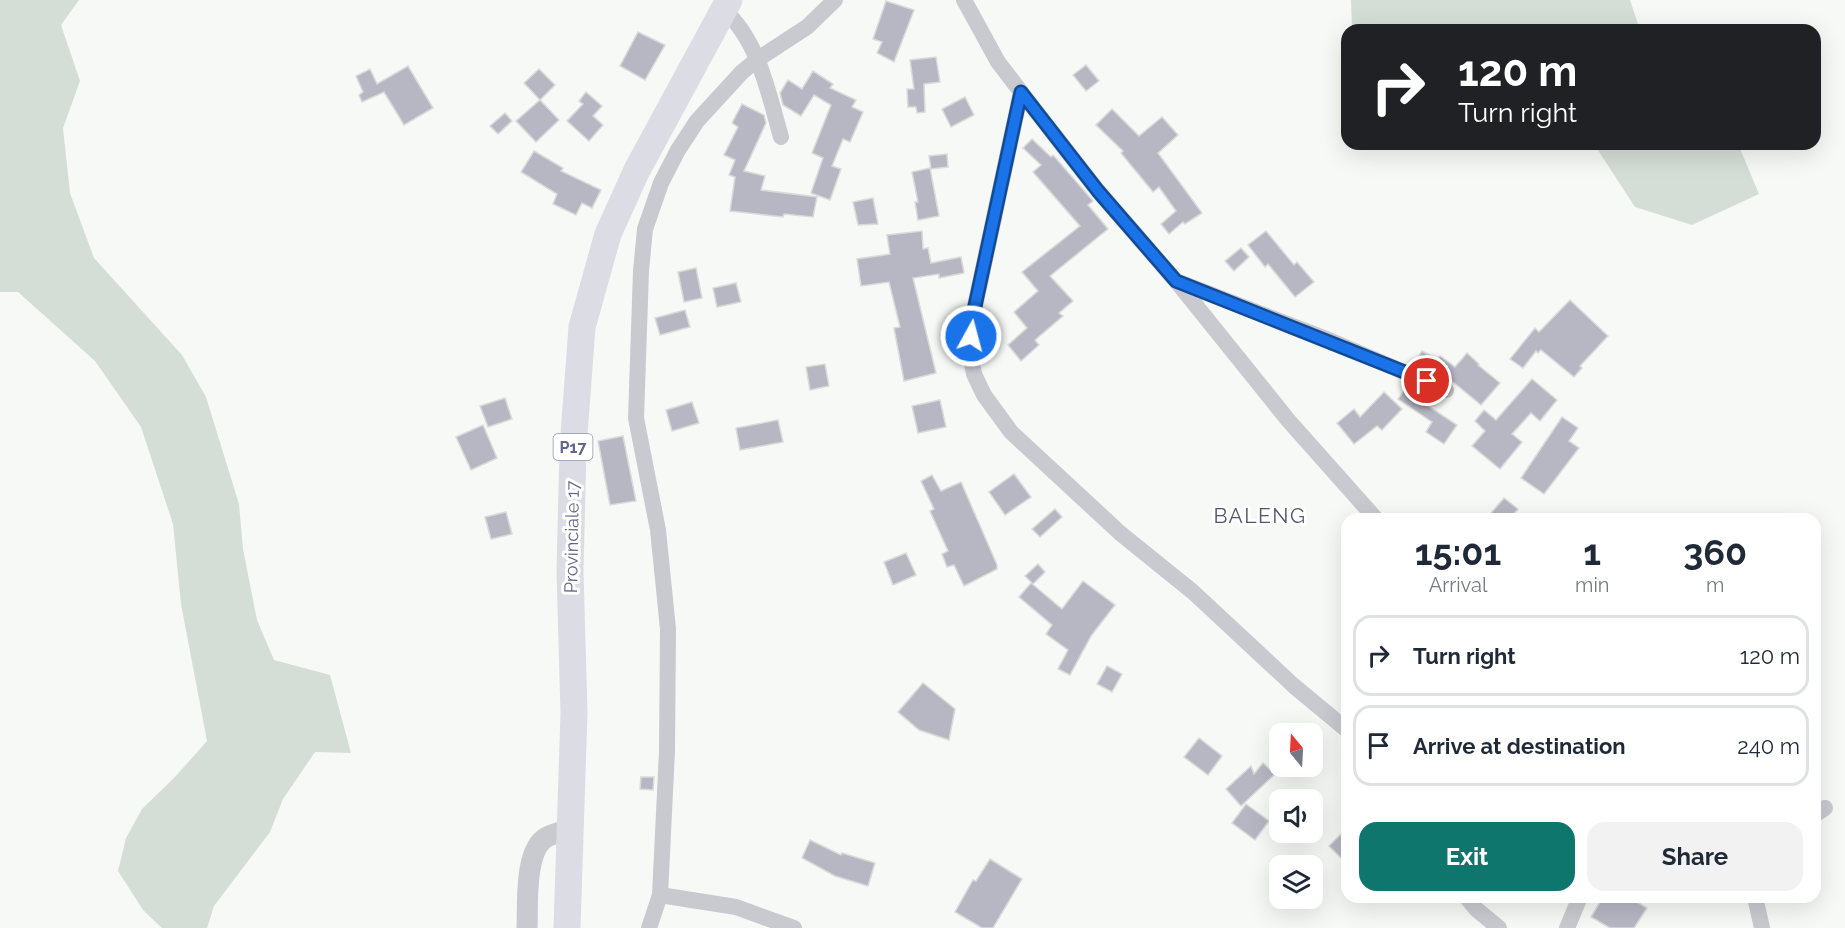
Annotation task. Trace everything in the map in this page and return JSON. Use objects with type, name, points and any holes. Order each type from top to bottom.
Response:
[{"type":"main road","name":"Provinciale 17","points":[[567,928],[574,713],[570,571],[573,448],[582,327],[608,234],[637,170],[726,4]]},
{"type":"street","points":[[649,928],[660,895],[667,752],[668,629],[658,530],[636,418],[641,272],[645,229],[662,183],[678,150],[697,121],[742,72],[807,27],[835,0]]},
{"type":"street","points":[[964,0],[998,62],[1098,191],[1176,281],[1288,420],[1371,513]]},
{"type":"street","points":[[726,4],[758,59],[781,137]]},
{"type":"street","points":[[1021,92],[972,320],[970,353],[974,374],[984,395],[1011,432],[1120,533],[1193,592],[1294,686],[1341,725]]},
{"type":"street","points":[[1176,281],[1329,340],[1446,390]]},
{"type":"street","points":[[527,928],[528,881],[534,854],[547,837],[570,829]]},
{"type":"street","points":[[660,895],[736,907],[794,928]]},
{"type":"street","points":[[1471,903],[1499,928]]},
{"type":"street","points":[[1567,928],[1577,903]]},
{"type":"street","points":[[1756,903],[1762,928]]},
{"type":"shaded area","points":[[0,0],[79,0],[61,25],[80,81],[63,128],[70,193],[94,258],[182,355],[206,397],[239,504],[243,549],[257,620],[274,660],[330,675],[351,753],[315,752],[283,799],[270,832],[214,906],[207,928],[162,928],[143,910],[118,871],[126,838],[142,809],[207,741],[181,604],[173,524],[141,427],[95,361],[18,292],[0,292]]},
{"type":"shaded area","points":[[1351,0],[1630,0],[1638,24],[1352,24]]},
{"type":"shaded area","points":[[1598,150],[1741,150],[1759,194],[1692,225],[1635,207]]},
{"type":"building","points":[[886,1],[914,10],[894,62],[877,53],[882,42],[873,39]]},
{"type":"building","points":[[638,32],[665,45],[645,80],[620,66]]},
{"type":"building","points":[[936,57],[940,82],[924,84],[925,112],[917,113],[916,107],[908,107],[907,89],[914,89],[910,60]]},
{"type":"building","points":[[1086,65],[1099,81],[1086,91],[1073,75]]},
{"type":"building","points":[[408,66],[433,108],[404,125],[384,92],[362,102],[359,95],[363,92],[356,76],[370,69],[377,84]]},
{"type":"building","points":[[539,69],[555,85],[540,100],[524,83]]},
{"type":"building","points":[[813,71],[833,84],[830,88],[856,100],[852,107],[863,112],[850,142],[843,139],[832,166],[841,169],[830,200],[811,193],[823,158],[812,153],[831,105],[814,95],[801,116],[783,105],[780,93],[788,80],[802,89]]},
{"type":"building","points":[[586,92],[602,106],[593,116],[603,125],[589,141],[567,121],[583,104],[579,101]]},
{"type":"building","points":[[965,97],[974,115],[951,127],[942,109]]},
{"type":"building","points":[[540,100],[559,120],[536,142],[516,121]]},
{"type":"building","points":[[742,104],[764,115],[766,123],[744,171],[765,176],[761,190],[817,197],[813,217],[784,214],[783,217],[730,211],[735,177],[729,175],[735,160],[724,155],[738,127],[732,123]]},
{"type":"building","points":[[1112,109],[1139,136],[1162,117],[1178,135],[1158,153],[1202,213],[1185,224],[1183,222],[1169,234],[1161,224],[1176,211],[1159,187],[1153,192],[1121,153],[1123,151],[1096,125]]},
{"type":"building","points":[[505,113],[512,121],[498,134],[490,126]]},
{"type":"building","points":[[1032,139],[1051,157],[1053,155],[1093,201],[1088,205],[1108,229],[1050,276],[1073,301],[1059,313],[1063,316],[1035,340],[1039,345],[1021,361],[1008,345],[1027,328],[1014,312],[1038,291],[1022,272],[1080,226],[1033,172],[1041,165],[1023,148]]},
{"type":"building","points":[[534,151],[563,168],[561,171],[601,190],[592,208],[582,203],[576,215],[553,204],[557,194],[521,172]]},
{"type":"building","points":[[947,154],[948,167],[931,169],[929,156]]},
{"type":"building","points":[[930,168],[939,216],[918,220],[915,202],[918,202],[912,172]]},
{"type":"building","points":[[873,198],[878,224],[858,225],[853,202]]},
{"type":"building","points":[[922,231],[923,249],[928,248],[931,263],[961,257],[964,273],[939,278],[939,274],[913,278],[936,373],[904,381],[894,328],[900,327],[889,282],[861,286],[857,259],[890,254],[887,235]]},
{"type":"building","points":[[1266,231],[1294,265],[1297,262],[1314,282],[1295,297],[1268,264],[1265,267],[1248,245]]},
{"type":"building","points":[[1241,248],[1249,257],[1234,271],[1225,261]]},
{"type":"building","points":[[696,268],[702,298],[684,302],[678,272]]},
{"type":"building","points":[[736,283],[741,302],[717,307],[713,288]]},
{"type":"building","points":[[1570,300],[1608,336],[1580,366],[1582,368],[1574,377],[1541,350],[1538,353],[1536,351],[1523,368],[1510,359],[1535,328],[1539,332]]},
{"type":"building","points":[[685,310],[690,327],[660,335],[655,318]]},
{"type":"building","points":[[1422,351],[1437,360],[1440,356],[1455,367],[1467,353],[1500,383],[1481,405],[1453,382],[1414,365]]},
{"type":"building","points":[[825,364],[829,386],[810,390],[806,367]]},
{"type":"building","points":[[1532,379],[1557,400],[1540,421],[1531,413],[1512,434],[1522,442],[1500,469],[1472,446],[1485,431],[1475,421],[1484,410],[1496,420]]},
{"type":"building","points":[[1408,385],[1427,393],[1422,402],[1457,425],[1444,444],[1426,432],[1432,422],[1398,399]]},
{"type":"building","points":[[1384,392],[1402,409],[1382,430],[1377,426],[1354,444],[1337,423],[1354,409],[1360,417]]},
{"type":"building","points":[[505,398],[512,419],[488,427],[480,406]]},
{"type":"building","points":[[940,400],[946,427],[918,433],[912,406]]},
{"type":"building","points":[[692,402],[699,423],[672,431],[666,410]]},
{"type":"building","points":[[1562,417],[1578,428],[1569,441],[1579,448],[1544,494],[1521,478]]},
{"type":"building","points":[[778,420],[783,442],[740,450],[736,428]]},
{"type":"building","points":[[483,425],[497,458],[471,470],[456,437]]},
{"type":"building","points":[[623,436],[636,501],[610,505],[598,441]]},
{"type":"building","points":[[1014,474],[1031,497],[1005,515],[989,492]]},
{"type":"building","points":[[932,475],[941,491],[961,482],[997,565],[997,569],[964,586],[954,565],[947,567],[942,554],[948,551],[930,511],[934,509],[921,481]]},
{"type":"building","points":[[1504,498],[1518,509],[1515,513],[1491,513]]},
{"type":"building","points":[[1055,509],[1062,517],[1040,537],[1032,529]]},
{"type":"building","points":[[506,512],[512,534],[491,539],[485,517]]},
{"type":"building","points":[[906,553],[916,575],[893,585],[884,562]]},
{"type":"building","points":[[1038,564],[1045,572],[1033,584],[1025,576]]},
{"type":"building","points":[[1083,581],[1115,605],[1091,636],[1070,675],[1058,669],[1068,650],[1046,634],[1052,625],[1019,597],[1031,583],[1062,609]]},
{"type":"building","points":[[1107,666],[1122,674],[1112,692],[1097,684]]},
{"type":"building","points":[[923,683],[955,709],[949,740],[919,730],[898,712]]},
{"type":"building","points":[[1199,738],[1222,756],[1208,775],[1184,757]]},
{"type":"building","points":[[1263,763],[1269,768],[1269,777],[1272,777],[1241,806],[1226,789],[1251,766],[1254,774]]},
{"type":"building","points":[[641,777],[654,777],[653,790],[640,789]]},
{"type":"building","points":[[1246,804],[1269,821],[1255,840],[1232,823]]},
{"type":"building","points":[[1341,834],[1341,858],[1329,846]]},
{"type":"building","points":[[810,840],[841,855],[842,853],[875,863],[868,886],[835,876],[802,858]]},
{"type":"building","points":[[990,859],[1022,879],[993,928],[982,928],[955,912],[973,880],[976,881]]},
{"type":"building","points":[[1599,903],[1639,903],[1647,908],[1634,928],[1610,928],[1591,917]]},
{"type":"district","name":"BALENG","points":[[1260,516]]},
{"type":"route","points":[[971,336],[972,320],[1021,92],[1098,191],[1176,281],[1329,340],[1427,381]]}]
